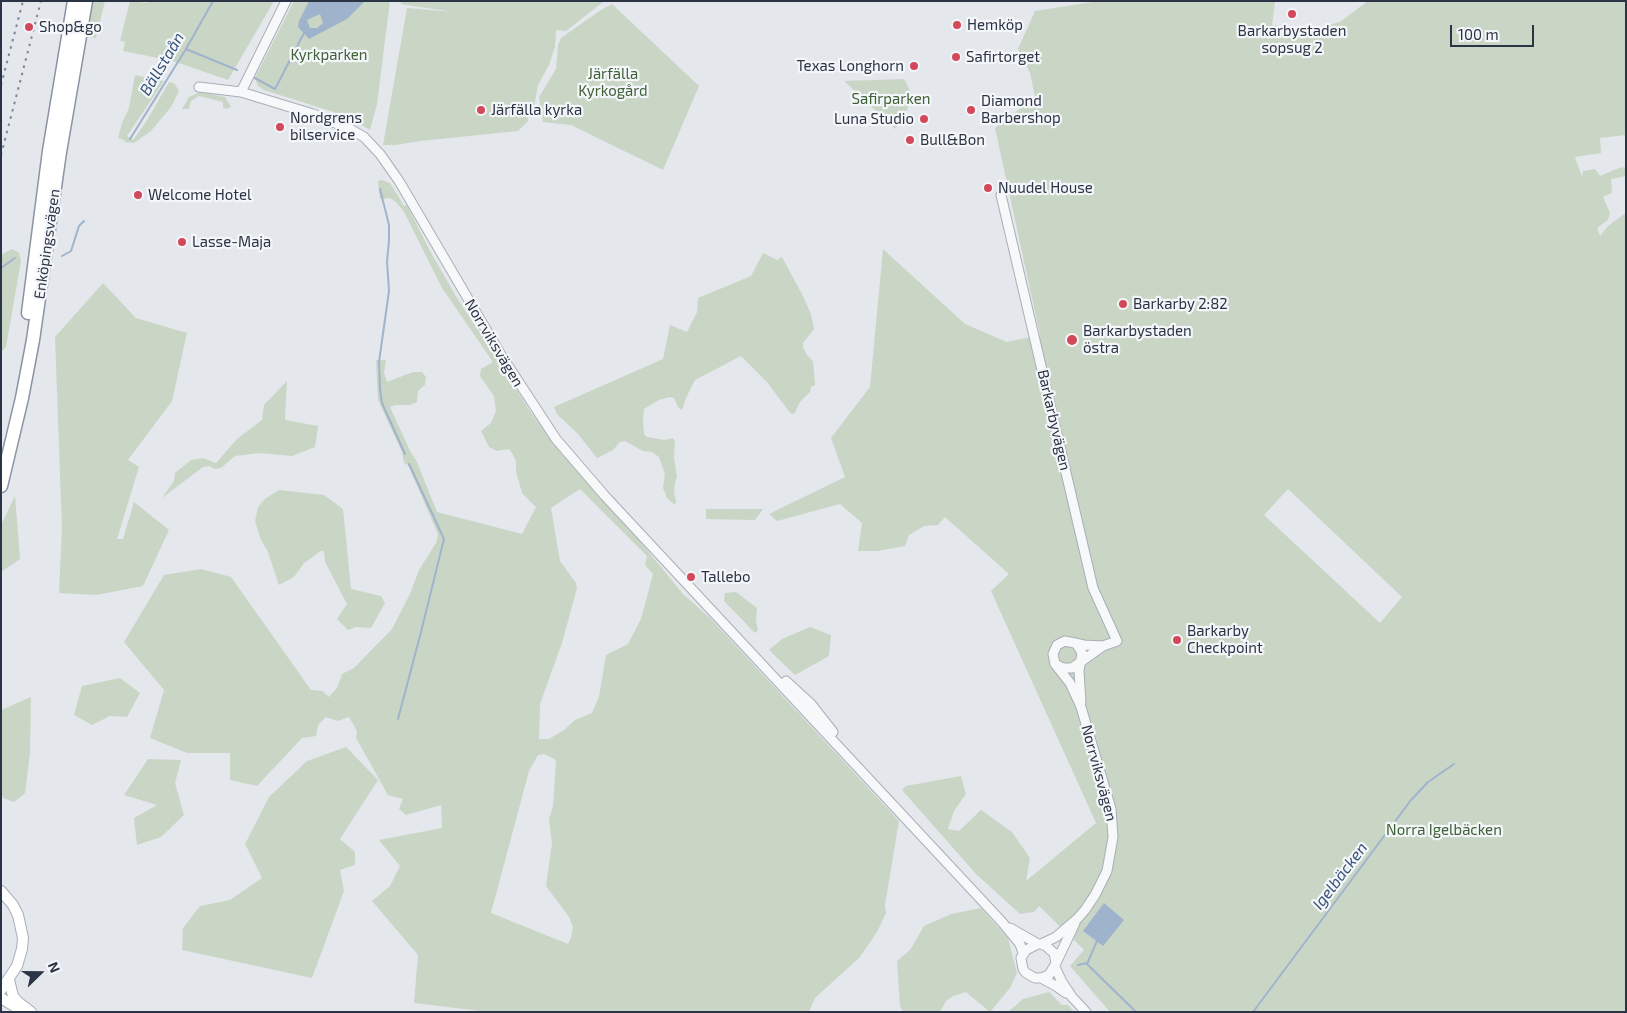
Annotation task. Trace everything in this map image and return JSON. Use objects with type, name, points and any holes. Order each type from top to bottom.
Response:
[{"type":"highway","name":"Enköpingsvägen","points":[[1,455],[24,339],[47,160],[74,1]]},
{"type":"highway","name":"Enköpingsvägen","points":[[1,486],[22,398],[31,350],[60,152],[86,1]]},
{"type":"main road","points":[[1,891],[13,905],[18,915],[23,938],[20,958],[9,980],[1,990]]},
{"type":"main road","points":[[9,980],[12,996],[31,1012]]},
{"type":"main road","points":[[1,998],[23,1012]]},
{"type":"street","points":[[241,92],[286,1]]},
{"type":"street","name":"Norrviksvägen","points":[[198,86],[241,92],[313,114],[350,129],[364,137],[380,154],[398,180],[501,355],[556,439],[605,496],[1002,922],[1020,944],[1023,953]]},
{"type":"street","name":"Barkarbyvägen","points":[[1001,195],[1093,588],[1117,641],[1103,646]]},
{"type":"street","name":"Norrviksvägen","points":[[732,632],[810,704],[876,786]]},
{"type":"street","points":[[1065,641],[1103,646],[1076,666],[1068,669],[1059,667],[1056,664],[1054,654],[1057,645],[1065,641]]},
{"type":"street","name":"Norrviksvägen","points":[[1075,643],[1082,654],[1080,662],[1081,707]]},
{"type":"street","name":"Norrviksvägen","points":[[1055,965],[1077,920],[1095,895],[1107,871],[1112,850],[1113,828],[1111,808],[1081,707],[1070,683],[1056,664]]},
{"type":"street","name":"Norrviksvägen","points":[[1002,922],[1040,944],[1056,936],[1077,920]]},
{"type":"street","points":[[1072,997],[1041,978],[1030,976],[1023,969],[1023,953],[1029,947],[1040,944],[1046,946],[1054,953],[1055,965],[1062,982],[1072,997],[1086,1012]]},
{"type":"street","points":[[1041,978],[1049,975],[1055,965]]},
{"type":"green space","points":[[93,1],[105,1],[96,38],[86,37]]},
{"type":"green space","points":[[130,1],[147,3],[148,1],[274,1],[228,80],[173,61],[123,51],[125,42],[120,41]]},
{"type":"green space","name":"Kyrkparken","points":[[294,1],[390,1],[377,104],[370,130],[346,116],[264,90],[258,86],[255,78]]},
{"type":"green space","points":[[404,1],[603,2],[566,31],[556,30],[555,47],[549,65],[538,85],[534,107],[527,110],[528,121],[518,131],[383,145],[407,8],[454,12],[400,4]]},
{"type":"green space","name":"Norra Igelbäcken","points":[[1099,1],[1275,1],[1272,25],[1310,30],[1340,22],[1368,1],[1626,1],[1626,135],[1600,138],[1601,153],[1575,157],[1582,177],[1583,171],[1595,169],[1600,176],[1626,167],[1626,176],[1611,179],[1612,193],[1603,197],[1610,213],[1608,220],[1597,228],[1600,236],[1608,226],[1624,214],[1626,216],[1626,1012],[1110,1012],[1070,966],[1084,950],[1039,906],[1034,912],[1020,914],[976,874],[902,790],[906,786],[961,776],[966,794],[954,811],[948,829],[959,831],[981,810],[1012,832],[1030,858],[1026,881],[1096,823],[991,591],[1009,574],[945,517],[938,525],[924,526],[909,535],[905,546],[877,551],[858,551],[862,523],[840,504],[777,521],[769,514],[845,477],[831,438],[870,387],[883,249],[965,324],[1007,342],[1040,335],[995,128],[1035,97],[1030,73],[1018,49],[1035,11]],"holes":[[[1288,489],[1402,597],[1380,623],[1264,515]]]},
{"type":"green space","name":"Järfälla Kyrkogård","points":[[612,4],[699,86],[663,170],[571,125],[543,122],[539,97],[556,69],[558,45],[561,38]]},
{"type":"green space","points":[[135,75],[164,81],[127,136],[133,140],[146,122],[169,82],[174,83],[179,91],[171,107],[151,131],[134,143],[125,142],[118,138],[129,108]]},
{"type":"green space","name":"Safirparken","points":[[904,79],[914,98],[895,129],[844,81]]},
{"type":"green space","points":[[200,92],[225,97],[231,107],[226,109],[223,107],[223,102],[199,96],[191,101],[189,109],[182,109],[189,97]]},
{"type":"green space","points":[[382,180],[390,183],[404,206],[407,205],[431,253],[457,298],[530,411],[559,451],[638,539],[683,594],[710,618],[899,821],[885,905],[886,913],[877,932],[860,957],[815,998],[809,1012],[489,1012],[414,1003],[418,955],[372,901],[390,886],[400,866],[379,840],[442,828],[441,805],[406,815],[399,809],[403,799],[388,795],[356,738],[357,731],[349,717],[338,721],[326,717],[318,725],[316,736],[302,738],[257,786],[230,780],[230,753],[187,753],[150,738],[164,690],[124,642],[164,575],[201,569],[231,577],[311,690],[322,691],[329,697],[337,688],[342,674],[354,668],[392,629],[410,594],[419,570],[436,543],[438,534],[408,465],[404,463],[402,452],[378,400],[376,360],[386,360],[384,373],[387,382],[413,372],[422,372],[426,377],[425,385],[418,391],[417,402],[410,405],[390,407],[416,460],[437,512],[522,534],[536,507],[522,493],[516,471],[516,461],[512,453],[509,449],[497,451],[489,447],[481,431],[491,423],[496,411],[494,396],[480,376],[481,369],[493,362],[442,288],[404,212],[390,198],[380,199],[378,181]],"holes":[[[580,489],[647,556],[645,565],[653,574],[641,619],[628,644],[606,655],[599,697],[592,713],[575,720],[564,730],[549,739],[539,739],[540,704],[562,643],[577,588],[576,583],[560,561],[551,508]],[[544,754],[556,760],[553,806],[549,819],[552,843],[546,886],[569,917],[573,927],[568,944],[491,913],[529,771],[538,755]]]},
{"type":"green space","points":[[12,249],[19,253],[21,261],[6,347],[1,352],[1,255]]},
{"type":"green space","points":[[763,253],[777,260],[782,257],[811,314],[814,329],[803,343],[803,347],[813,361],[815,385],[811,387],[810,392],[800,402],[794,414],[790,413],[767,382],[741,356],[695,380],[682,410],[678,407],[674,398],[669,397],[659,400],[644,409],[644,434],[647,437],[664,440],[673,438],[675,442],[674,457],[677,477],[674,492],[675,505],[667,498],[663,488],[665,474],[659,457],[652,452],[643,451],[625,441],[620,442],[613,450],[597,458],[578,434],[557,414],[554,407],[663,359],[670,325],[687,332],[697,312],[698,298],[751,276]]},
{"type":"green space","points":[[103,283],[136,318],[187,333],[172,401],[128,460],[139,467],[117,539],[123,539],[134,502],[169,530],[143,586],[96,595],[59,593],[62,529],[55,337]]},
{"type":"green space","points":[[287,381],[285,420],[318,426],[315,447],[292,456],[259,453],[235,456],[221,468],[203,467],[162,498],[174,481],[175,473],[191,460],[203,458],[216,463],[237,439],[262,420],[264,405]]},
{"type":"green space","points":[[279,490],[324,495],[343,509],[351,589],[381,596],[385,603],[371,628],[356,627],[348,630],[337,619],[347,604],[325,562],[324,551],[321,551],[304,563],[294,577],[279,585],[255,521],[258,507],[266,498]]},
{"type":"green space","points":[[15,496],[20,559],[1,572],[1,525]]},
{"type":"green space","points":[[706,509],[763,509],[755,520],[706,519]]},
{"type":"green space","points":[[736,592],[757,608],[756,621],[758,630],[755,633],[724,601],[725,593]]},
{"type":"green space","points":[[810,627],[831,635],[829,656],[795,675],[769,650],[782,639]]},
{"type":"green space","points":[[120,678],[140,693],[127,717],[110,716],[92,725],[74,715],[82,686]]},
{"type":"green space","points":[[31,697],[30,753],[25,793],[14,802],[3,798],[1,793],[1,710]]},
{"type":"green space","points":[[346,747],[378,780],[340,839],[355,852],[355,865],[340,870],[344,891],[312,978],[182,950],[183,928],[200,906],[230,900],[262,878],[245,844],[269,797],[307,761]]},
{"type":"green space","points":[[148,759],[181,760],[175,783],[184,815],[161,837],[137,845],[134,818],[157,805],[124,795]]},
{"type":"green space","points":[[981,908],[1008,938],[1017,973],[1010,988],[990,1012],[966,992],[953,996],[946,1001],[940,1012],[903,1012],[900,1006],[897,961],[910,950],[924,926],[951,914]]},
{"type":"green space","points":[[1049,992],[1062,1005],[1068,1005],[1074,1012],[1008,1012],[1023,999]]},
{"type":"water","points":[[309,1],[365,1],[347,19],[309,39],[298,27]],"holes":[[[320,14],[323,23],[317,28],[310,28],[307,20]]]},
{"type":"water","points":[[1104,903],[1124,920],[1103,946],[1083,931]]},
{"type":"waterway","name":"Bällstaån","points":[[130,139],[186,49],[213,1]]},
{"type":"waterway","points":[[253,77],[275,89],[304,33]]},
{"type":"waterway","points":[[186,49],[237,70]]},
{"type":"waterway","points":[[380,189],[389,225],[387,262],[389,291],[379,362],[380,389],[382,403],[405,454]]},
{"type":"waterway","points":[[62,256],[71,251],[79,226],[84,221]]},
{"type":"waterway","points":[[1,268],[15,258]]},
{"type":"waterway","points":[[398,719],[444,539],[409,464]]},
{"type":"waterway","name":"Igelbäcken","points":[[1253,1012],[1411,800],[1428,782],[1454,764]]},
{"type":"waterway","points":[[1097,941],[1087,964],[1136,1012]]},
{"type":"waterway","points":[[1078,965],[1087,963]]},
{"type":"railway","points":[[1,85],[23,1]]},
{"type":"railway","points":[[1,155],[41,1]]},
{"type":"place","name":"Barkarbystaden sopsug 2","points":[[1292,14]]},
{"type":"place","name":"Hemköp","points":[[957,25]]},
{"type":"place","name":"Shop&go","points":[[29,27]]},
{"type":"place","name":"Safirtorget","points":[[956,57]]},
{"type":"place","name":"Texas Longhorn","points":[[914,66]]},
{"type":"place","name":"Järfälla kyrka","points":[[481,110]]},
{"type":"place","name":"Diamond Barbershop","points":[[971,110]]},
{"type":"place","name":"Luna Studio","points":[[924,119]]},
{"type":"place","name":"Nordgrens bilservice","points":[[280,127]]},
{"type":"place","name":"Bull&Bon","points":[[910,140]]},
{"type":"place","name":"Nuudel House","points":[[988,188]]},
{"type":"place","name":"Welcome Hotel","points":[[138,195]]},
{"type":"place","name":"Lasse-Maja","points":[[182,242]]},
{"type":"place","name":"Barkarby 2:82","points":[[1123,304]]},
{"type":"place","name":"Barkarbystaden östra","points":[[1072,340]]},
{"type":"place","name":"Tallebo","points":[[691,577]]},
{"type":"place","name":"Barkarby Checkpoint","points":[[1177,640]]}]
